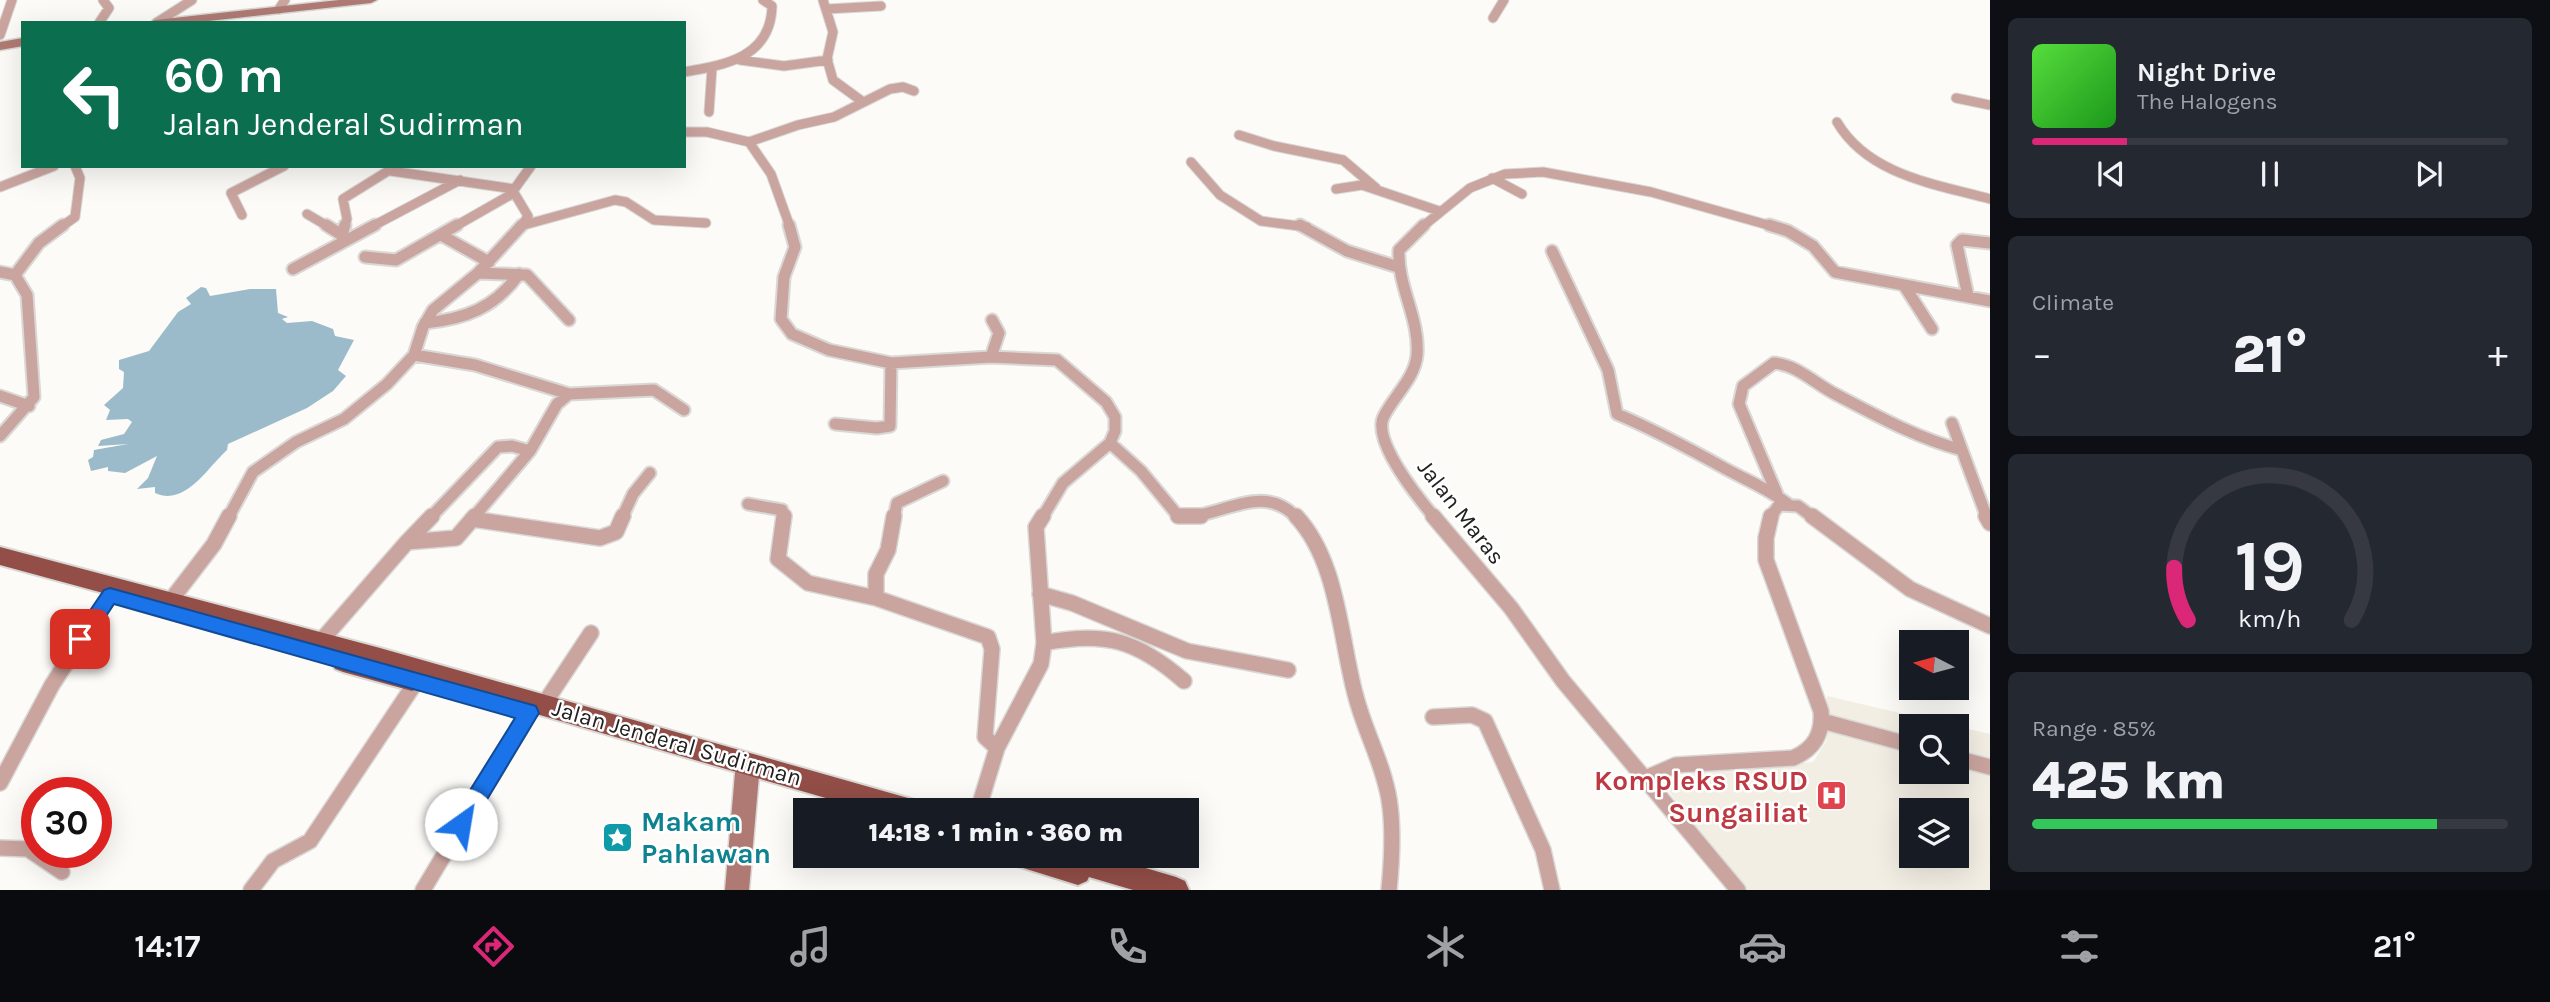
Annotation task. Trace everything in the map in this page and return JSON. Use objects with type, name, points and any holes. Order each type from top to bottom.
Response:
[{"type":"highway","name":"Jalan Jenderal Sudirman","points":[[0,556],[171,600],[320,642],[536,709],[861,798]]},
{"type":"highway","name":"Jalan Jenderal Sudirman","points":[[0,567],[416,682],[536,709]]},
{"type":"highway","name":"Jalan Jenderal Sudirman","points":[[751,770],[832,798]]},
{"type":"highway","points":[[1063,868],[1136,890]]},
{"type":"highway","points":[[1103,868],[1176,890]]},
{"type":"main road","points":[[169,21],[282,5],[371,0]]},
{"type":"main road","points":[[0,46],[21,42]]},
{"type":"main road","points":[[737,890],[751,770]]},
{"type":"main road","points":[[743,890],[751,770]]},
{"type":"street","points":[[0,35],[12,0]]},
{"type":"street","points":[[100,21],[109,8],[103,0]]},
{"type":"street","points":[[158,21],[192,0]]},
{"type":"street","points":[[740,60],[758,44],[768,30],[773,10],[763,0]]},
{"type":"street","points":[[1493,18],[1504,0]]},
{"type":"street","points":[[863,102],[835,84],[828,60],[833,32],[825,5],[881,6]]},
{"type":"street","points":[[686,72],[740,60],[784,66],[828,60]]},
{"type":"street","points":[[709,112],[712,68]]},
{"type":"street","points":[[686,132],[707,132],[749,142],[798,125],[834,117],[890,89],[908,88],[914,91]]},
{"type":"street","points":[[1956,99],[1990,105]]},
{"type":"street","points":[[1837,122],[1848,142],[1884,166],[1990,199]]},
{"type":"street","points":[[1239,135],[1274,146],[1343,160],[1376,188]]},
{"type":"street","points":[[749,142],[771,174],[794,239],[784,277],[781,319],[792,334],[810,344],[891,363],[991,356],[1050,359],[1067,366],[1106,402],[1115,417],[1110,443],[1063,483],[1040,517],[1035,534],[1044,643],[1035,681],[997,748],[982,798]]},
{"type":"street","points":[[1191,162],[1220,195],[1255,218],[1268,223],[1305,226],[1347,251],[1398,267],[1396,258],[1403,243],[1439,211],[1470,188],[1492,178],[1525,172],[1567,175],[1699,204],[1796,234],[1812,246],[1835,272],[1990,301]]},
{"type":"street","points":[[0,187],[49,168]]},
{"type":"street","points":[[15,275],[42,240],[74,219],[80,178],[76,168]]},
{"type":"street","points":[[242,215],[231,193],[280,168]]},
{"type":"street","points":[[365,257],[392,261],[441,235],[513,191],[530,168]]},
{"type":"street","points":[[171,600],[214,544],[253,472],[287,447],[344,419],[387,384],[414,355],[425,323],[433,310],[478,273],[524,225],[528,216],[513,191],[394,169],[344,199],[347,238]]},
{"type":"street","points":[[1492,178],[1522,194]]},
{"type":"street","points":[[293,269],[460,180]]},
{"type":"street","points":[[1336,189],[1357,184],[1376,188],[1439,211]]},
{"type":"street","points":[[524,225],[615,200],[626,202],[654,220],[706,223]]},
{"type":"street","points":[[307,214],[347,238]]},
{"type":"street","points":[[441,235],[489,262]]},
{"type":"street","points":[[1968,296],[1957,245],[1968,240],[1990,243]]},
{"type":"street","points":[[1552,251],[1608,370],[1617,414],[1679,441],[1812,514],[1910,589],[1990,626]]},
{"type":"street","name":"Jalan Maras","points":[[1398,267],[1417,329],[1417,358],[1406,382],[1382,418],[1381,429],[1396,464],[1413,492],[1511,608],[1606,734],[1646,778],[1738,890]]},
{"type":"street","points":[[0,272],[15,275],[27,295],[34,397],[0,436]]},
{"type":"street","points":[[478,273],[527,275],[569,320]]},
{"type":"street","points":[[425,323],[464,318],[492,305],[506,295],[519,274]]},
{"type":"street","points":[[1905,287],[1932,329]]},
{"type":"street","points":[[991,356],[999,333],[992,320]]},
{"type":"street","points":[[414,355],[475,365],[551,386],[569,394],[654,390],[684,410]]},
{"type":"street","points":[[835,424],[877,428],[890,426],[891,363]]},
{"type":"street","points":[[1782,499],[1739,404],[1739,394],[1743,386],[1774,363],[1788,364],[1833,393],[1916,435],[1962,450]]},
{"type":"street","points":[[407,542],[456,538],[530,451],[557,404],[569,394]]},
{"type":"street","points":[[0,396],[29,405]]},
{"type":"street","points":[[1952,423],[1990,523]]},
{"type":"street","points":[[1110,443],[1141,471],[1179,517],[1194,517],[1238,502],[1267,502],[1291,511],[1313,538],[1328,579],[1357,701],[1384,774],[1393,844],[1389,890]]},
{"type":"street","points":[[320,642],[407,542],[498,447],[512,446],[530,451]]},
{"type":"street","points":[[472,520],[600,538],[612,536],[619,528],[633,494],[650,473]]},
{"type":"street","points":[[876,598],[876,574],[888,550],[897,503],[943,481]]},
{"type":"street","points":[[1646,778],[1667,767],[1781,760],[1804,754],[1816,740],[1822,720],[1766,560],[1766,536],[1772,513],[1782,499]]},
{"type":"street","points":[[748,504],[780,509],[783,512],[778,559],[797,576],[824,589],[876,598],[988,637],[992,649],[985,737],[997,748]]},
{"type":"street","points":[[1040,594],[1072,603],[1187,651],[1288,670]]},
{"type":"street","points":[[0,783],[52,685],[110,596]]},
{"type":"street","points":[[423,890],[536,709],[591,633]]},
{"type":"street","points":[[1044,643],[1083,635],[1115,639],[1162,661],[1184,681]]},
{"type":"street","points":[[251,890],[273,861],[310,841],[416,682]]},
{"type":"street","points":[[1433,717],[1472,715],[1485,722],[1538,838],[1552,890]]},
{"type":"street","points":[[1822,720],[1899,742]]},
{"type":"street","points":[[1969,761],[1990,767]]},
{"type":"street","points":[[0,848],[28,849],[62,873]]},
{"type":"shaded area","name":"Kompleks RSUD Sungailiat","points":[[1827,696],[1904,714],[1899,714],[1899,784],[1969,784],[1969,729],[1990,734],[1990,890],[1742,890],[1690,823],[1663,782],[1693,773],[1813,762],[1827,740]]},
{"type":"water","points":[[201,287],[206,288],[210,296],[250,289],[276,289],[278,313],[288,317],[282,319],[287,323],[312,321],[333,329],[335,336],[354,340],[338,370],[346,376],[333,391],[307,408],[228,444],[227,450],[204,475],[176,495],[155,493],[155,487],[137,489],[148,478],[157,456],[125,473],[108,471],[108,467],[91,471],[88,460],[93,457],[94,450],[128,444],[98,446],[101,440],[124,434],[132,422],[128,419],[106,420],[110,410],[104,405],[123,388],[124,372],[119,369],[119,360],[149,351],[178,312],[191,304],[186,298]]},
{"type":"place","name":"Kompleks RSUD Sungailiat","points":[[1831,796]]},
{"type":"place","name":"Makam Pahlawan","points":[[618,837]]},
{"type":"route","points":[[80,639],[110,596],[529,713],[461,824]]}]
